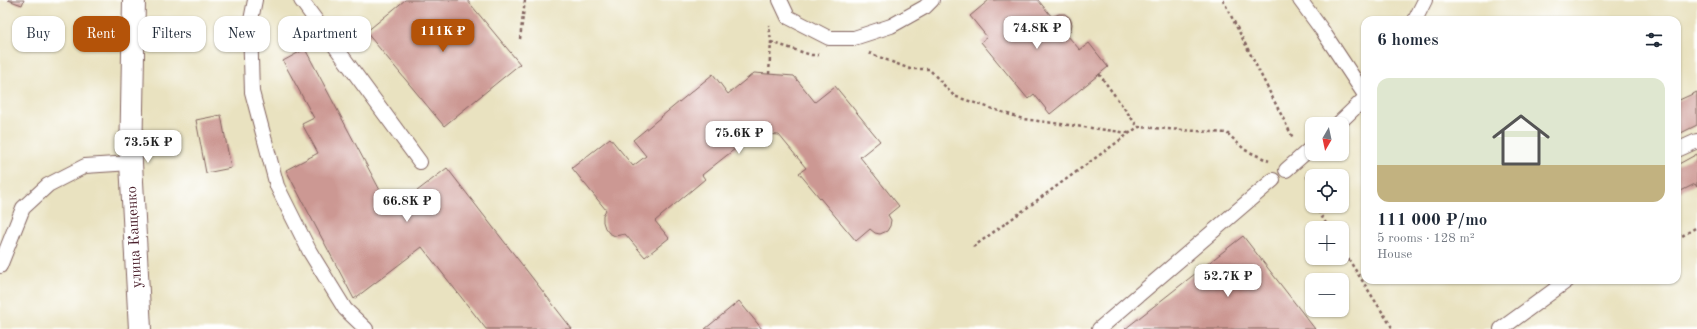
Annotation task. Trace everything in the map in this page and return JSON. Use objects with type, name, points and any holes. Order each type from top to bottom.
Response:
[{"type":"street","name":"улица Кащенко","points":[[136,2],[131,164],[140,329]]},
{"type":"lane","points":[[255,0],[250,25],[252,92],[277,186],[310,252],[345,309],[366,329]]},
{"type":"lane","points":[[301,0],[420,162]]},
{"type":"lane","points":[[780,0],[788,17],[829,38],[854,38],[891,26],[925,7],[932,0]]},
{"type":"lane","points":[[1300,0],[1322,30],[1361,90]]},
{"type":"lane","points":[[1417,16],[1426,0]]},
{"type":"lane","points":[[1345,117],[1361,100]]},
{"type":"lane","points":[[1681,148],[1697,141]]},
{"type":"lane","points":[[1286,170],[1305,153]]},
{"type":"lane","points":[[0,266],[22,208],[48,184],[85,166],[131,164]]},
{"type":"lane","points":[[1099,329],[1273,180]]},
{"type":"lane","points":[[1501,329],[1563,284]]},
{"type":"path","points":[[520,39],[525,0]]},
{"type":"path","points":[[1222,0],[1305,147]]},
{"type":"path","points":[[769,74],[771,42],[811,55],[825,55]]},
{"type":"path","points":[[867,53],[910,70],[929,69],[954,96],[1022,119],[1129,133]]},
{"type":"path","points":[[1099,74],[1138,127]]},
{"type":"path","points":[[973,247],[1138,127],[1227,133],[1246,150],[1286,170]]},
{"type":"path","points":[[1681,237],[1697,227]]},
{"type":"path","points":[[1349,260],[1361,279]]},
{"type":"path","points":[[1364,284],[1393,329]]},
{"type":"building","points":[[8,0],[24,0],[22,5]]},
{"type":"building","points":[[405,0],[467,0],[520,64],[444,126],[371,38],[371,28]]},
{"type":"building","points":[[989,0],[1038,0],[1052,17],[1059,14],[1065,14],[1070,18],[1072,24],[1071,30],[1067,35],[1080,50],[1089,43],[1108,67],[1050,114],[1034,94],[1028,99],[981,42],[987,37],[970,16]]},
{"type":"building","points":[[300,52],[307,52],[391,211],[447,168],[572,329],[486,329],[422,247],[354,299],[286,170],[318,153],[302,124],[314,118],[283,61]]},
{"type":"building","points":[[754,73],[794,76],[815,102],[835,86],[880,141],[860,157],[899,206],[888,215],[891,220],[887,231],[880,234],[875,233],[870,229],[856,241],[799,173],[806,168],[779,135],[755,133],[702,175],[705,179],[655,221],[669,238],[645,257],[625,234],[615,236],[609,233],[603,222],[603,215],[606,210],[572,168],[610,138],[633,166],[646,156],[633,140],[713,74],[728,94]]},
{"type":"building","points":[[1697,92],[1697,125],[1681,133],[1681,99]]},
{"type":"building","points":[[221,115],[231,168],[206,173],[196,120]]},
{"type":"building","points":[[1697,154],[1697,187],[1695,184],[1681,191],[1681,163]]},
{"type":"building","points":[[1243,236],[1315,329],[1125,329]]},
{"type":"building","points":[[739,301],[762,329],[705,329]]}]
